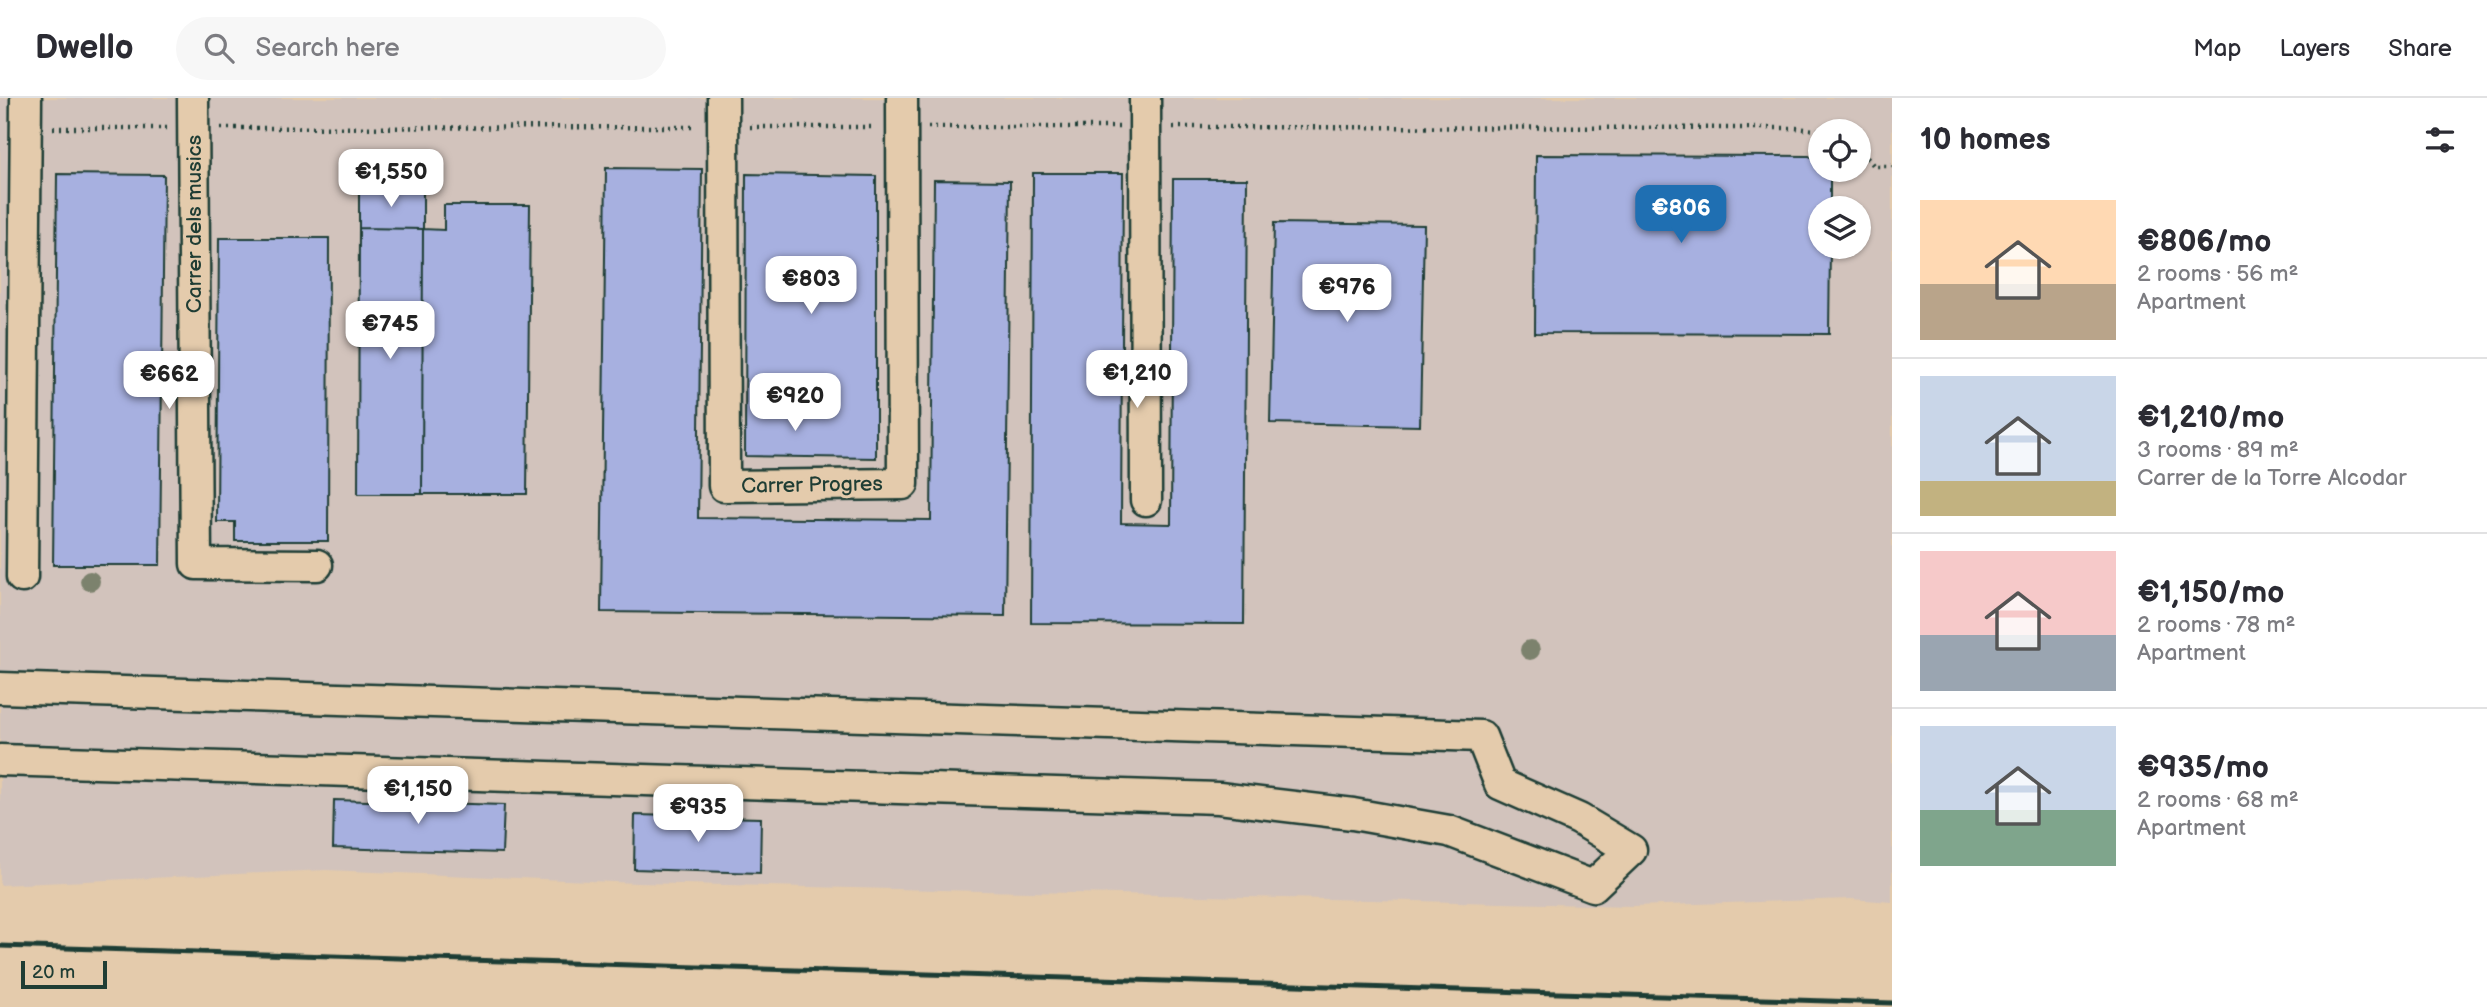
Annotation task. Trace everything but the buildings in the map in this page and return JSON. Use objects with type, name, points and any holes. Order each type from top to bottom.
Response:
[{"type":"street","points":[[22,577],[26,98]]},
{"type":"street","name":"Carrer dels musics","points":[[193,98],[196,564],[317,565]]},
{"type":"street","name":"Carrer Progres","points":[[723,98],[724,486],[902,484],[902,98]]},
{"type":"street","points":[[1145,98],[1146,500]]},
{"type":"street","points":[[0,688],[1481,736],[1500,784],[1579,819],[1631,850],[1593,886],[1449,831],[1353,814],[1219,798],[0,760]]},
{"type":"path","points":[[1871,162],[1874,166],[1892,166]]},
{"type":"shaded area","points":[[0,98],[1892,98],[1892,902],[1851,899],[1633,906],[637,883],[326,870],[0,885]]},
{"type":"railway","points":[[0,946],[1892,1003]]}]
